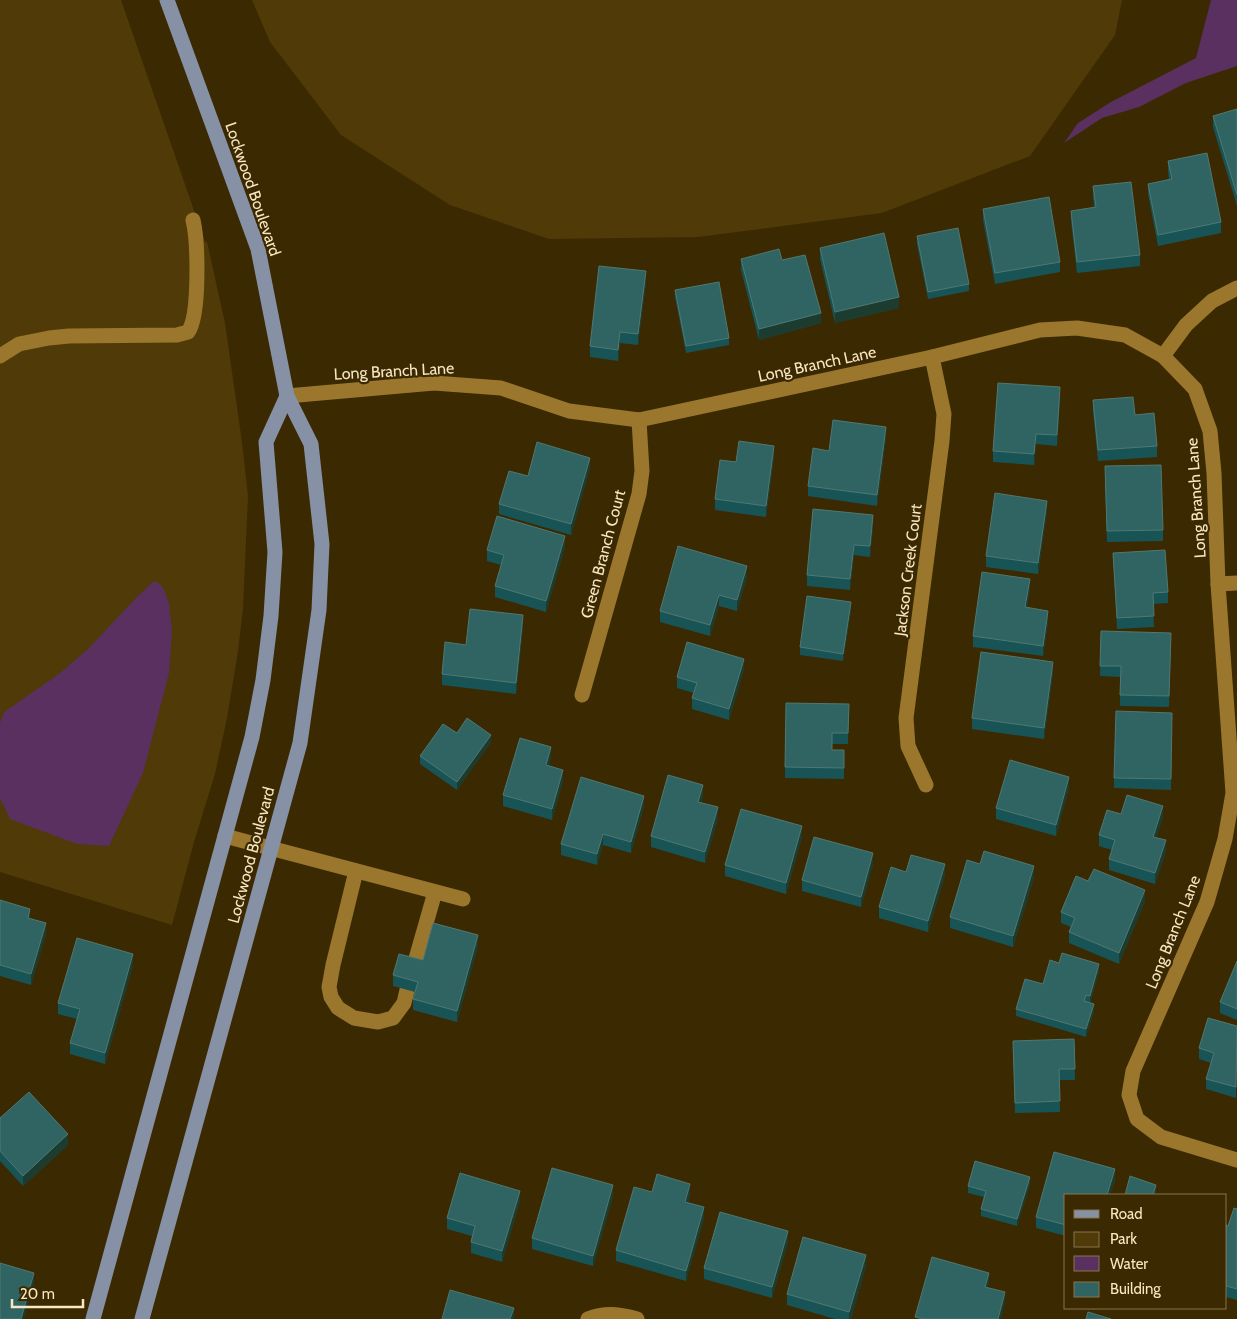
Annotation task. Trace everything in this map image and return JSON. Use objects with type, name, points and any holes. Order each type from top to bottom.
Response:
[{"type":"main road","name":"Lockwood Boulevard","points":[[142,1319],[300,743],[318,610],[322,544],[311,444],[287,396],[258,249],[167,0]]},
{"type":"main road","name":"Lockwood Boulevard","points":[[93,1319],[252,737],[263,680],[271,616],[275,552],[266,442],[287,396]]},
{"type":"street","points":[[0,356],[19,344],[49,338],[177,334],[188,332],[192,324],[194,311],[197,256],[197,242],[193,220]]},
{"type":"street","points":[[1163,356],[1186,325],[1212,301],[1237,288]]},
{"type":"street","name":"Long Branch Lane","points":[[287,396],[434,383],[501,388],[569,411],[639,420],[932,357],[1040,330],[1077,328],[1125,335],[1163,356],[1195,389],[1210,431],[1214,473],[1218,584],[1233,792],[1225,839],[1206,902],[1133,1071],[1129,1095],[1137,1119],[1161,1137],[1237,1160]]},
{"type":"street","name":"Jackson Creek Court","points":[[926,784],[908,746],[906,718],[944,414],[932,357]]},
{"type":"street","name":"Green Branch Court","points":[[582,695],[639,494],[642,471],[639,420]]},
{"type":"street","points":[[1218,584],[1237,583]]},
{"type":"street","points":[[225,836],[462,899]]},
{"type":"street","points":[[356,871],[333,965],[329,987],[331,997],[338,1008],[354,1018],[378,1022],[393,1018],[404,1003],[407,990]]},
{"type":"street","points":[[413,969],[435,892]]},
{"type":"street","points":[[588,1319],[596,1316],[619,1314],[637,1319]]},
{"type":"green space","points":[[0,0],[121,0],[205,242],[207,242],[225,323],[248,496],[243,609],[227,718],[215,774],[194,842],[172,925],[0,872]]},
{"type":"green space","points":[[252,0],[1122,0],[1115,35],[1030,156],[882,213],[698,237],[549,239],[450,205],[341,135],[270,42]]},
{"type":"water","points":[[1211,0],[1237,0],[1237,66],[1186,83],[1139,107],[1102,118],[1064,143],[1078,123],[1111,102],[1196,58]]},
{"type":"water","points":[[154,581],[160,584],[169,603],[172,632],[169,673],[143,773],[109,846],[77,844],[10,819],[0,798],[0,723],[4,712],[59,674],[88,649]]},
{"type":"building","points":[[1237,109],[1237,195],[1213,116]]},
{"type":"building","points":[[1207,153],[1221,222],[1158,235],[1148,184],[1172,179],[1168,161]]},
{"type":"building","points":[[1131,182],[1140,255],[1077,262],[1071,211],[1096,207],[1093,186]]},
{"type":"building","points":[[1049,197],[1060,262],[995,273],[983,209]]},
{"type":"building","points":[[958,228],[969,284],[928,292],[917,236]]},
{"type":"building","points":[[884,233],[899,297],[835,312],[820,248]]},
{"type":"building","points":[[779,249],[782,260],[805,255],[821,313],[759,329],[741,259]]},
{"type":"building","points":[[599,266],[646,271],[638,334],[620,332],[618,350],[590,346]]},
{"type":"building","points":[[719,282],[729,338],[686,346],[675,290]]},
{"type":"building","points":[[998,383],[1060,387],[1057,435],[1036,434],[1034,454],[993,451]]},
{"type":"building","points":[[1133,397],[1135,415],[1154,413],[1157,446],[1098,450],[1093,400]]},
{"type":"building","points":[[833,420],[886,427],[877,495],[808,486],[813,448],[829,451]]},
{"type":"building","points":[[739,441],[774,446],[766,506],[715,499],[720,460],[736,462]]},
{"type":"building","points":[[537,442],[590,458],[571,524],[499,504],[509,471],[528,476]]},
{"type":"building","points":[[1161,465],[1163,530],[1107,531],[1105,466]]},
{"type":"building","points":[[995,493],[1047,501],[1038,563],[986,556]]},
{"type":"building","points":[[813,509],[873,515],[870,546],[854,545],[850,579],[807,575]]},
{"type":"building","points":[[497,516],[565,536],[546,601],[495,586],[504,555],[487,550]]},
{"type":"building","points":[[678,546],[747,566],[737,600],[719,595],[710,625],[660,611]]},
{"type":"building","points":[[1165,550],[1168,592],[1153,593],[1154,616],[1117,618],[1113,553]]},
{"type":"building","points":[[982,572],[1030,579],[1025,607],[1048,611],[1043,646],[973,636]]},
{"type":"building","points":[[807,596],[851,602],[843,654],[800,647]]},
{"type":"building","points":[[470,609],[523,615],[516,683],[442,674],[445,642],[466,645]]},
{"type":"building","points":[[1101,631],[1171,633],[1169,696],[1120,695],[1121,666],[1100,666]]},
{"type":"building","points":[[687,642],[744,659],[729,709],[692,698],[697,683],[677,677]]},
{"type":"building","points":[[981,652],[1053,662],[1044,728],[972,718]]},
{"type":"building","points":[[786,703],[849,704],[848,733],[832,733],[832,750],[844,750],[844,768],[785,767]]},
{"type":"building","points":[[1116,711],[1172,713],[1171,779],[1114,778]]},
{"type":"building","points":[[467,718],[491,735],[457,782],[420,756],[443,724],[457,733]]},
{"type":"building","points":[[520,738],[551,747],[546,765],[563,770],[552,809],[503,795]]},
{"type":"building","points":[[1010,760],[1069,777],[1056,825],[996,808]]},
{"type":"building","points":[[668,775],[703,785],[698,802],[718,807],[705,852],[651,836]]},
{"type":"building","points":[[581,777],[644,796],[631,842],[603,834],[597,854],[561,844]]},
{"type":"building","points":[[1127,795],[1163,806],[1153,837],[1166,840],[1155,873],[1109,859],[1115,840],[1099,835],[1107,810],[1121,814]]},
{"type":"building","points":[[741,809],[802,826],[786,883],[725,865]]},
{"type":"building","points":[[814,837],[873,853],[861,897],[802,880]]},
{"type":"building","points":[[984,851],[1034,866],[1013,936],[950,917],[967,860],[980,864]]},
{"type":"building","points":[[911,855],[945,864],[928,921],[879,907],[891,867],[906,872]]},
{"type":"building","points":[[1094,869],[1145,890],[1119,953],[1069,932],[1075,918],[1061,912],[1076,876],[1088,881]]},
{"type":"building","points":[[0,900],[30,909],[28,918],[46,923],[31,974],[0,965]]},
{"type":"building","points":[[433,923],[478,935],[457,1011],[413,999],[418,982],[393,975],[399,954],[423,960]]},
{"type":"building","points":[[77,938],[133,954],[105,1053],[70,1043],[80,1009],[58,1003]]},
{"type":"building","points":[[1062,953],[1099,964],[1090,996],[1086,995],[1084,1001],[1094,1004],[1086,1029],[1016,1009],[1025,979],[1043,984],[1050,960],[1059,963]]},
{"type":"building","points":[[1237,961],[1237,1009],[1220,1002]]},
{"type":"building","points":[[1208,1018],[1237,1026],[1236,1087],[1206,1079],[1214,1053],[1199,1048]]},
{"type":"building","points":[[1074,1039],[1075,1069],[1059,1069],[1060,1101],[1015,1103],[1013,1041]]},
{"type":"building","points":[[29,1092],[68,1134],[23,1176],[0,1151],[0,1118]]},
{"type":"building","points":[[1054,1152],[1115,1169],[1107,1194],[1064,1194],[1064,1224],[1036,1217]]},
{"type":"building","points":[[975,1161],[1030,1177],[1017,1219],[981,1209],[986,1191],[968,1186]]},
{"type":"building","points":[[552,1168],[613,1185],[593,1256],[532,1238]]},
{"type":"building","points":[[460,1173],[520,1191],[502,1251],[471,1242],[475,1226],[447,1218]]},
{"type":"building","points":[[657,1174],[690,1184],[685,1202],[704,1207],[686,1271],[616,1250],[634,1187],[652,1192]]},
{"type":"building","points":[[1130,1176],[1156,1185],[1153,1194],[1125,1194]]},
{"type":"building","points":[[1234,1208],[1237,1209],[1237,1289],[1227,1286],[1228,1226]]},
{"type":"building","points":[[720,1212],[788,1231],[772,1287],[704,1268]]},
{"type":"building","points":[[803,1237],[866,1255],[849,1312],[787,1294]]},
{"type":"building","points":[[932,1257],[989,1273],[985,1287],[1005,1292],[998,1319],[923,1319],[915,1317]]},
{"type":"building","points":[[0,1263],[34,1273],[21,1319],[0,1319]]},
{"type":"building","points":[[450,1290],[514,1308],[510,1319],[442,1319]]},
{"type":"building","points":[[1088,1312],[1111,1319],[1086,1319]]}]
